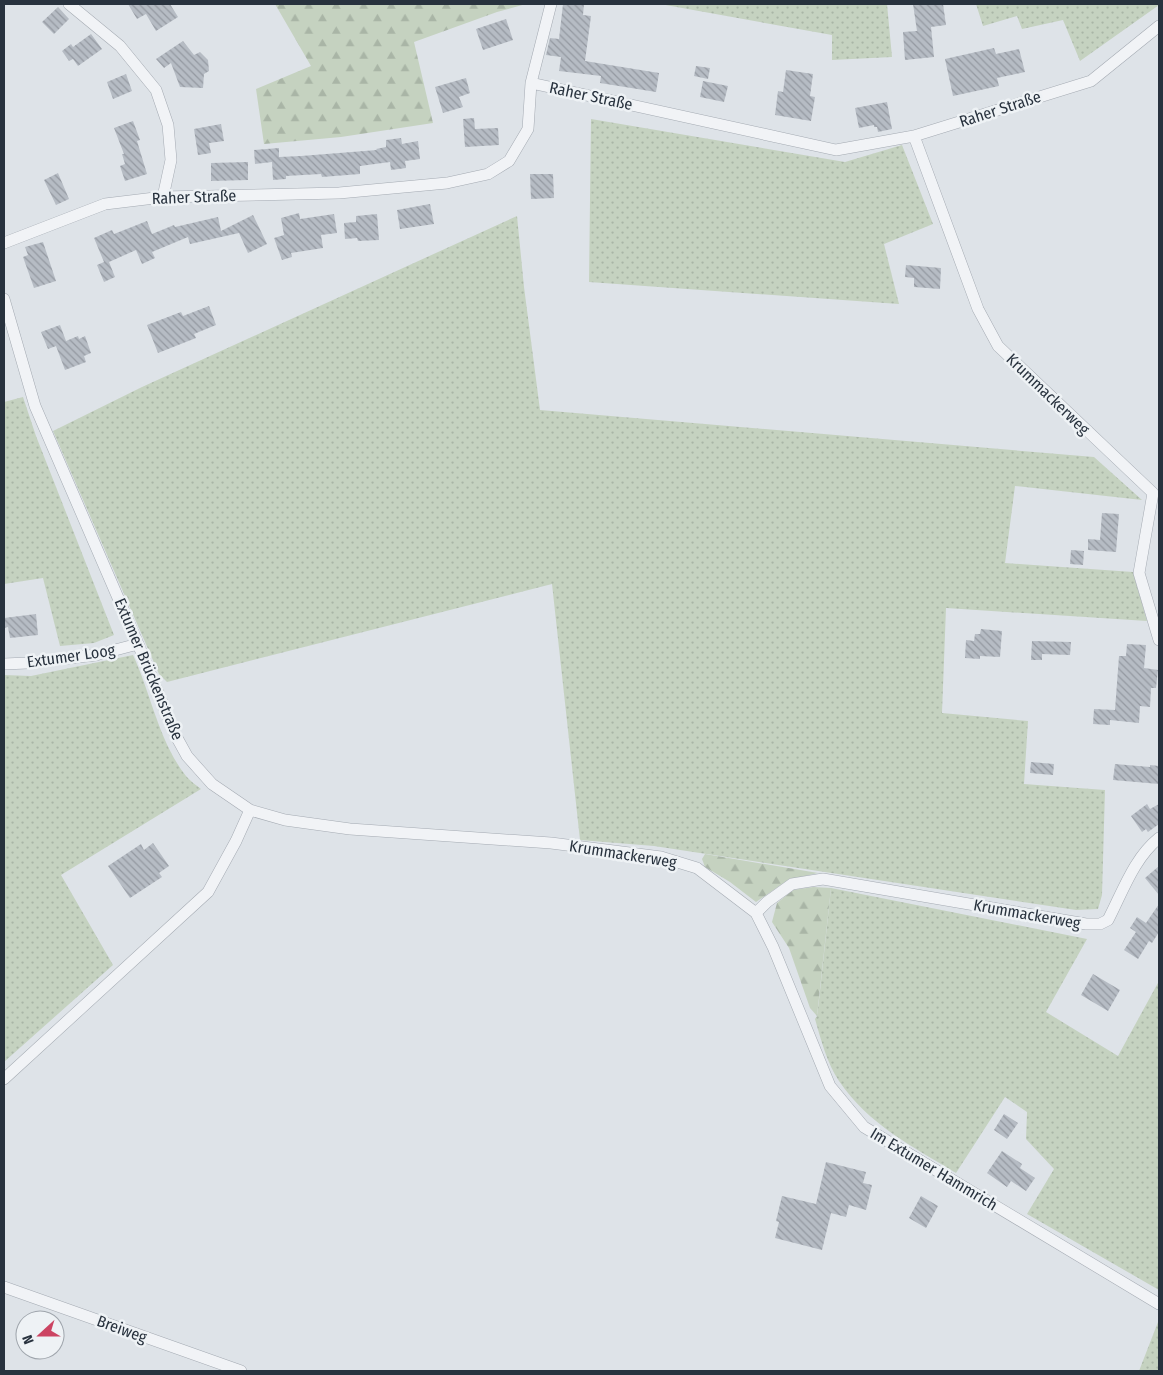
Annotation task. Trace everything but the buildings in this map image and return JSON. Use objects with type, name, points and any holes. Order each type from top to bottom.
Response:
[{"type":"street","points":[[69,4],[120,46],[156,90],[168,125],[171,160],[163,197]]},
{"type":"street","points":[[531,83],[551,4]]},
{"type":"street","name":"Raher Straße","points":[[4,243],[105,204],[163,197],[339,193],[447,183],[488,174],[509,161],[528,129],[531,83],[836,150],[914,136],[1091,80],[1159,26]]},
{"type":"street","name":"Krummackerweg","points":[[914,136],[978,309],[998,346],[1153,494],[1139,573],[1159,640]]},
{"type":"street","name":"Extumer Brückenstraße","points":[[4,299],[35,406],[176,736],[187,756],[212,784],[250,810]]},
{"type":"street","name":"Extumer Loog","points":[[4,664],[96,655],[138,644]]},
{"type":"street","points":[[4,1079],[208,892],[236,841],[250,810]]},
{"type":"street","name":"Krummackerweg","points":[[250,810],[285,820],[350,829],[551,843],[661,857],[697,868],[756,913],[767,902],[792,884],[823,879],[1086,924],[1100,924],[1108,920],[1136,864],[1148,847],[1159,838]]},
{"type":"street","name":"Im Extumer Hammrich","points":[[756,913],[773,947],[830,1086],[864,1127],[1159,1304]]},
{"type":"street","name":"Breiweg","points":[[4,1287],[241,1371]]},
{"type":"green space","points":[[275,4],[526,4],[497,12],[414,42],[433,123],[341,137],[264,144],[256,89],[311,66]]},
{"type":"green space","points":[[660,4],[887,4],[892,57],[832,60],[832,35]]},
{"type":"green space","points":[[976,4],[1159,5],[1080,61],[1063,20],[1022,29],[1017,16],[983,26]]},
{"type":"green space","points":[[591,119],[845,162],[902,145],[933,224],[884,244],[899,304],[589,282]]},
{"type":"green space","points":[[517,216],[540,410],[1094,457],[1142,500],[1015,486],[1005,563],[1133,572],[1147,621],[946,608],[942,713],[1028,721],[1024,784],[1105,790],[1102,895],[1098,909],[1076,910],[654,846],[580,840],[552,584],[167,682],[159,674],[53,431],[142,387]]},
{"type":"green space","points":[[23,397],[36,436],[114,635],[94,643],[60,646],[43,578],[4,584],[4,402]]},
{"type":"green space","points":[[133,655],[169,748],[186,776],[201,789],[61,875],[113,965],[4,1062],[4,675],[31,676]]},
{"type":"green space","points":[[705,854],[818,873],[788,880],[756,902],[730,882],[705,867],[702,859]]},
{"type":"green space","points":[[813,887],[831,888],[817,1016],[810,1008],[789,948],[772,922],[777,903],[793,890]]},
{"type":"green space","points":[[831,888],[1087,939],[1046,1012],[1118,1056],[1159,981],[1159,1290],[1027,1214],[1054,1169],[1026,1139],[1027,1112],[1005,1097],[956,1173],[892,1133],[864,1110],[851,1096],[831,1067],[815,1019],[819,1000]]},
{"type":"green space","points":[[1158,1322],[1159,1371],[1139,1371]]}]
